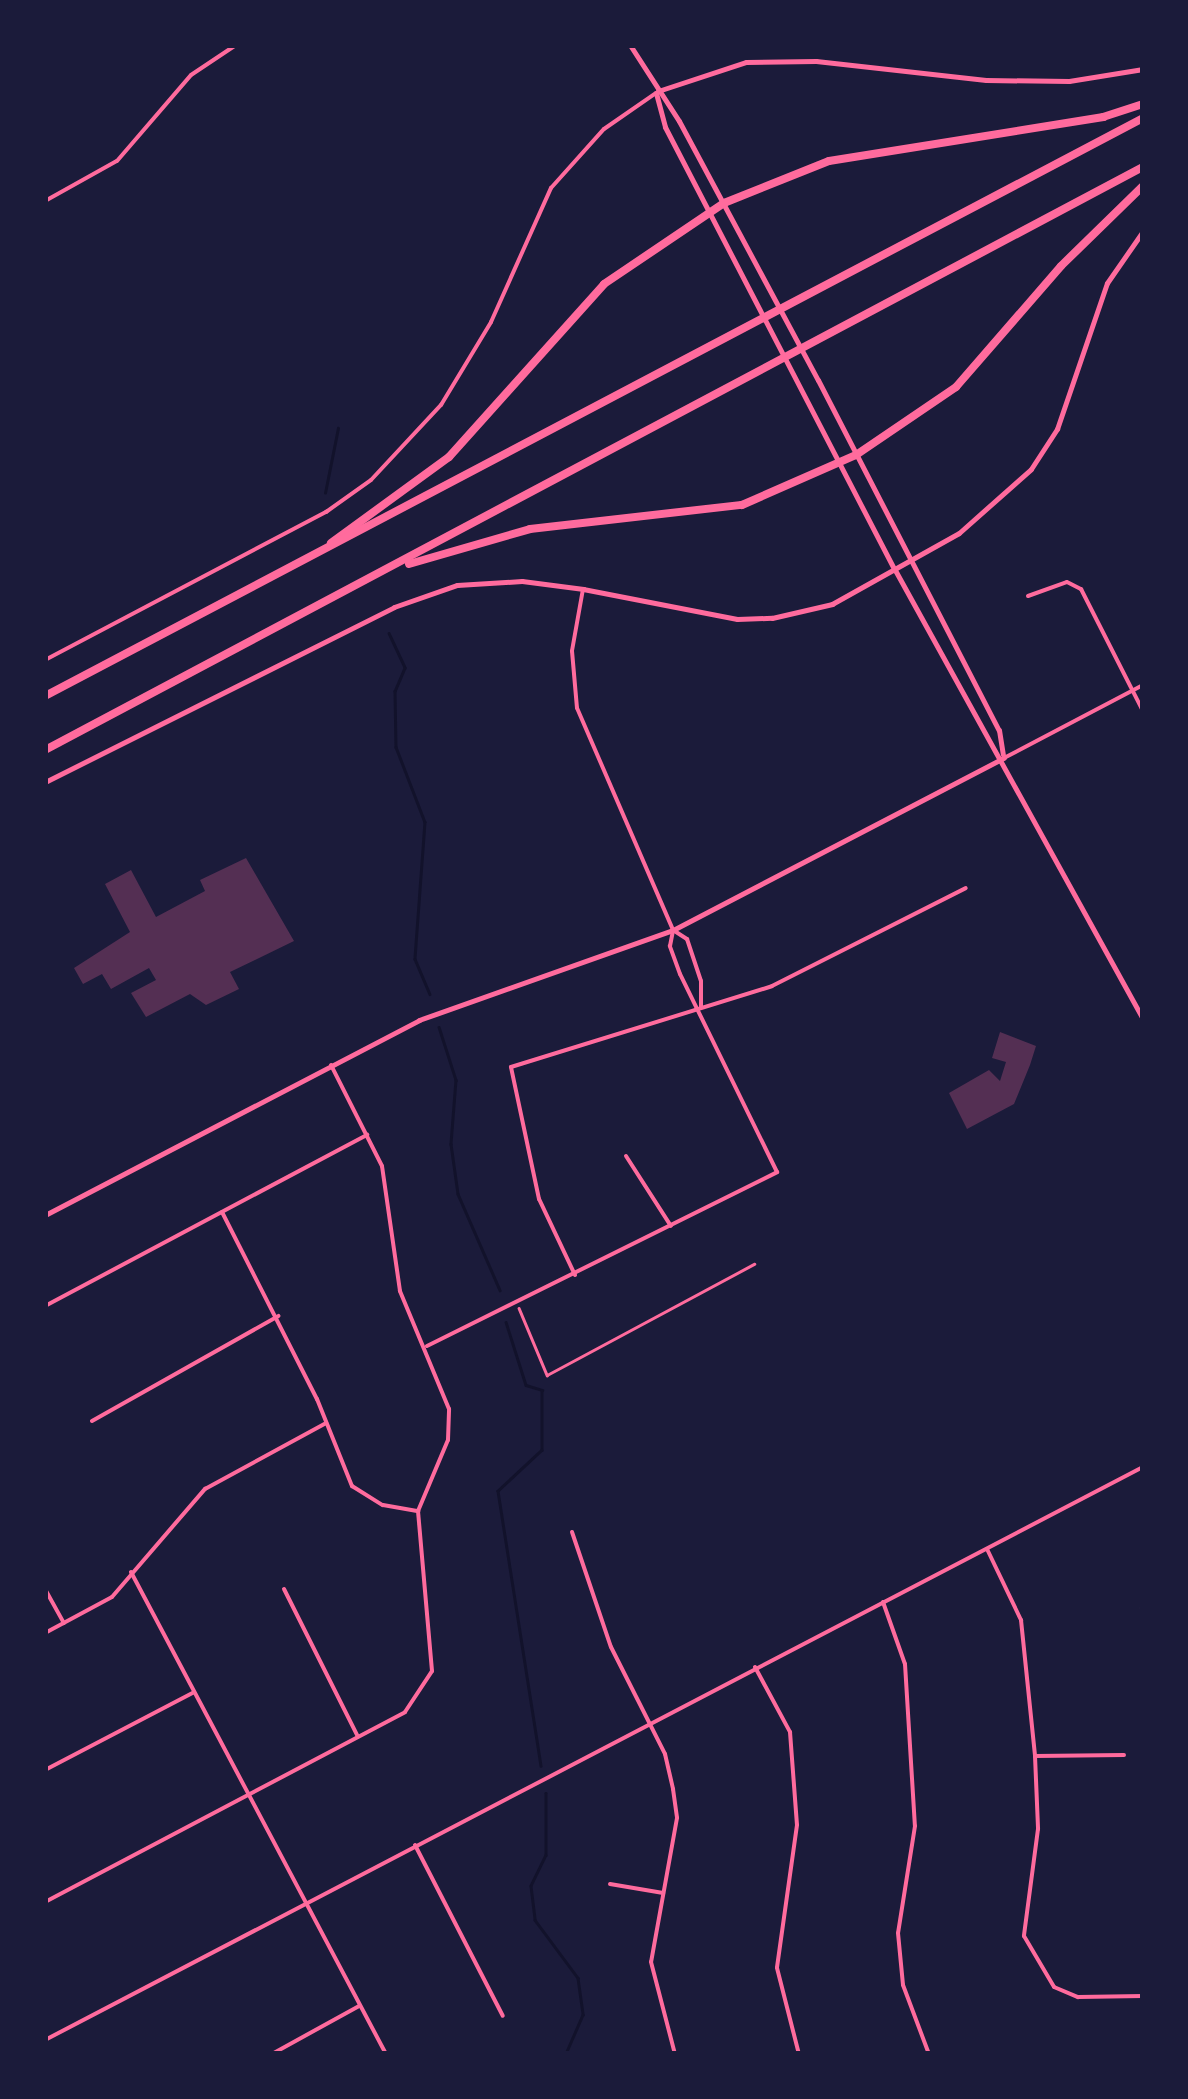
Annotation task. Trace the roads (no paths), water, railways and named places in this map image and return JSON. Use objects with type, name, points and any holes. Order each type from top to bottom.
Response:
[{"type":"highway","points":[[329,547],[336,535],[380,511],[449,457],[604,284],[724,203],[829,161],[1093,119],[1143,104]]},
{"type":"highway","points":[[45,696],[1143,118]]},
{"type":"highway","points":[[45,750],[1143,167]]},
{"type":"highway","points":[[346,592],[470,542],[712,512],[841,463],[956,388],[1062,266],[1143,186]]},
{"type":"street","points":[[45,201],[117,161],[191,75],[236,45]]},
{"type":"street","points":[[630,45],[656,92],[679,120],[818,380],[999,730],[1004,758]]},
{"type":"street","points":[[45,660],[326,512],[371,480],[441,404],[491,322],[551,188],[604,129],[656,92],[696,74],[746,62],[816,61],[986,80],[1069,81],[1143,69]]},
{"type":"street","points":[[656,92],[665,127],[895,570],[986,740],[1004,758],[1143,1019]]},
{"type":"street","points":[[45,782],[426,593],[494,581],[583,589],[736,619],[772,618],[832,604],[983,515],[1045,449],[1107,283],[1143,231]]},
{"type":"street","points":[[1028,596],[1067,582],[1081,590],[1143,712]]},
{"type":"street","points":[[583,589],[572,651],[576,708],[673,930],[687,939],[699,971],[701,1007]]},
{"type":"street","points":[[45,1215],[331,1065],[480,995],[673,930],[1143,685]]},
{"type":"street","points":[[575,1275],[539,1198],[510,1067],[809,970],[966,888]]},
{"type":"street","points":[[427,1346],[777,1172],[670,946],[673,930]]},
{"type":"street","points":[[45,1902],[405,1712],[432,1671],[418,1511],[448,1440],[449,1409],[427,1346],[400,1291],[382,1166],[331,1065]]},
{"type":"street","points":[[45,1306],[367,1135]]},
{"type":"street","points":[[626,1156],[671,1226]]},
{"type":"street","points":[[222,1212],[278,1316],[352,1486],[384,1504],[418,1511]]},
{"type":"street","points":[[92,1421],[278,1316]]},
{"type":"street","points":[[45,1633],[112,1596],[206,1489],[326,1423]]},
{"type":"street","points":[[45,2040],[1143,1467]]},
{"type":"street","points":[[572,1532],[611,1648],[665,1754],[677,1818],[652,1962],[674,2054]]},
{"type":"street","points":[[987,1548],[1021,1620],[1036,1756],[1038,1829],[1024,1936],[1037,1968],[1054,1988],[1078,1998],[1143,1996]]},
{"type":"street","points":[[131,1572],[386,2054]]},
{"type":"street","points":[[45,1589],[64,1623]]},
{"type":"street","points":[[284,1589],[358,1737]]},
{"type":"street","points":[[883,1602],[905,1664],[915,1826],[898,1932],[903,1985],[929,2054]]},
{"type":"street","points":[[755,1667],[790,1732],[798,1825],[777,1968],[799,2054]]},
{"type":"street","points":[[45,1770],[194,1692]]},
{"type":"street","points":[[1036,1756],[1124,1755]]},
{"type":"street","points":[[415,1846],[503,2016]]},
{"type":"street","points":[[610,1884],[662,1893]]},
{"type":"street","points":[[272,2054],[359,2006]]},
{"type":"waterway","points":[[325,493],[338,428]]},
{"type":"waterway","points":[[389,633],[405,668],[395,691],[396,747],[425,822],[415,959],[430,994]]},
{"type":"waterway","points":[[439,1027],[456,1080],[451,1144],[458,1194],[500,1290]]},
{"type":"waterway","points":[[506,1322],[526,1385],[542,1390],[542,1450],[498,1491],[541,1766]]},
{"type":"waterway","points":[[546,1793],[546,1855],[531,1886],[535,1920],[578,1978],[583,2015],[566,2054]]}]
